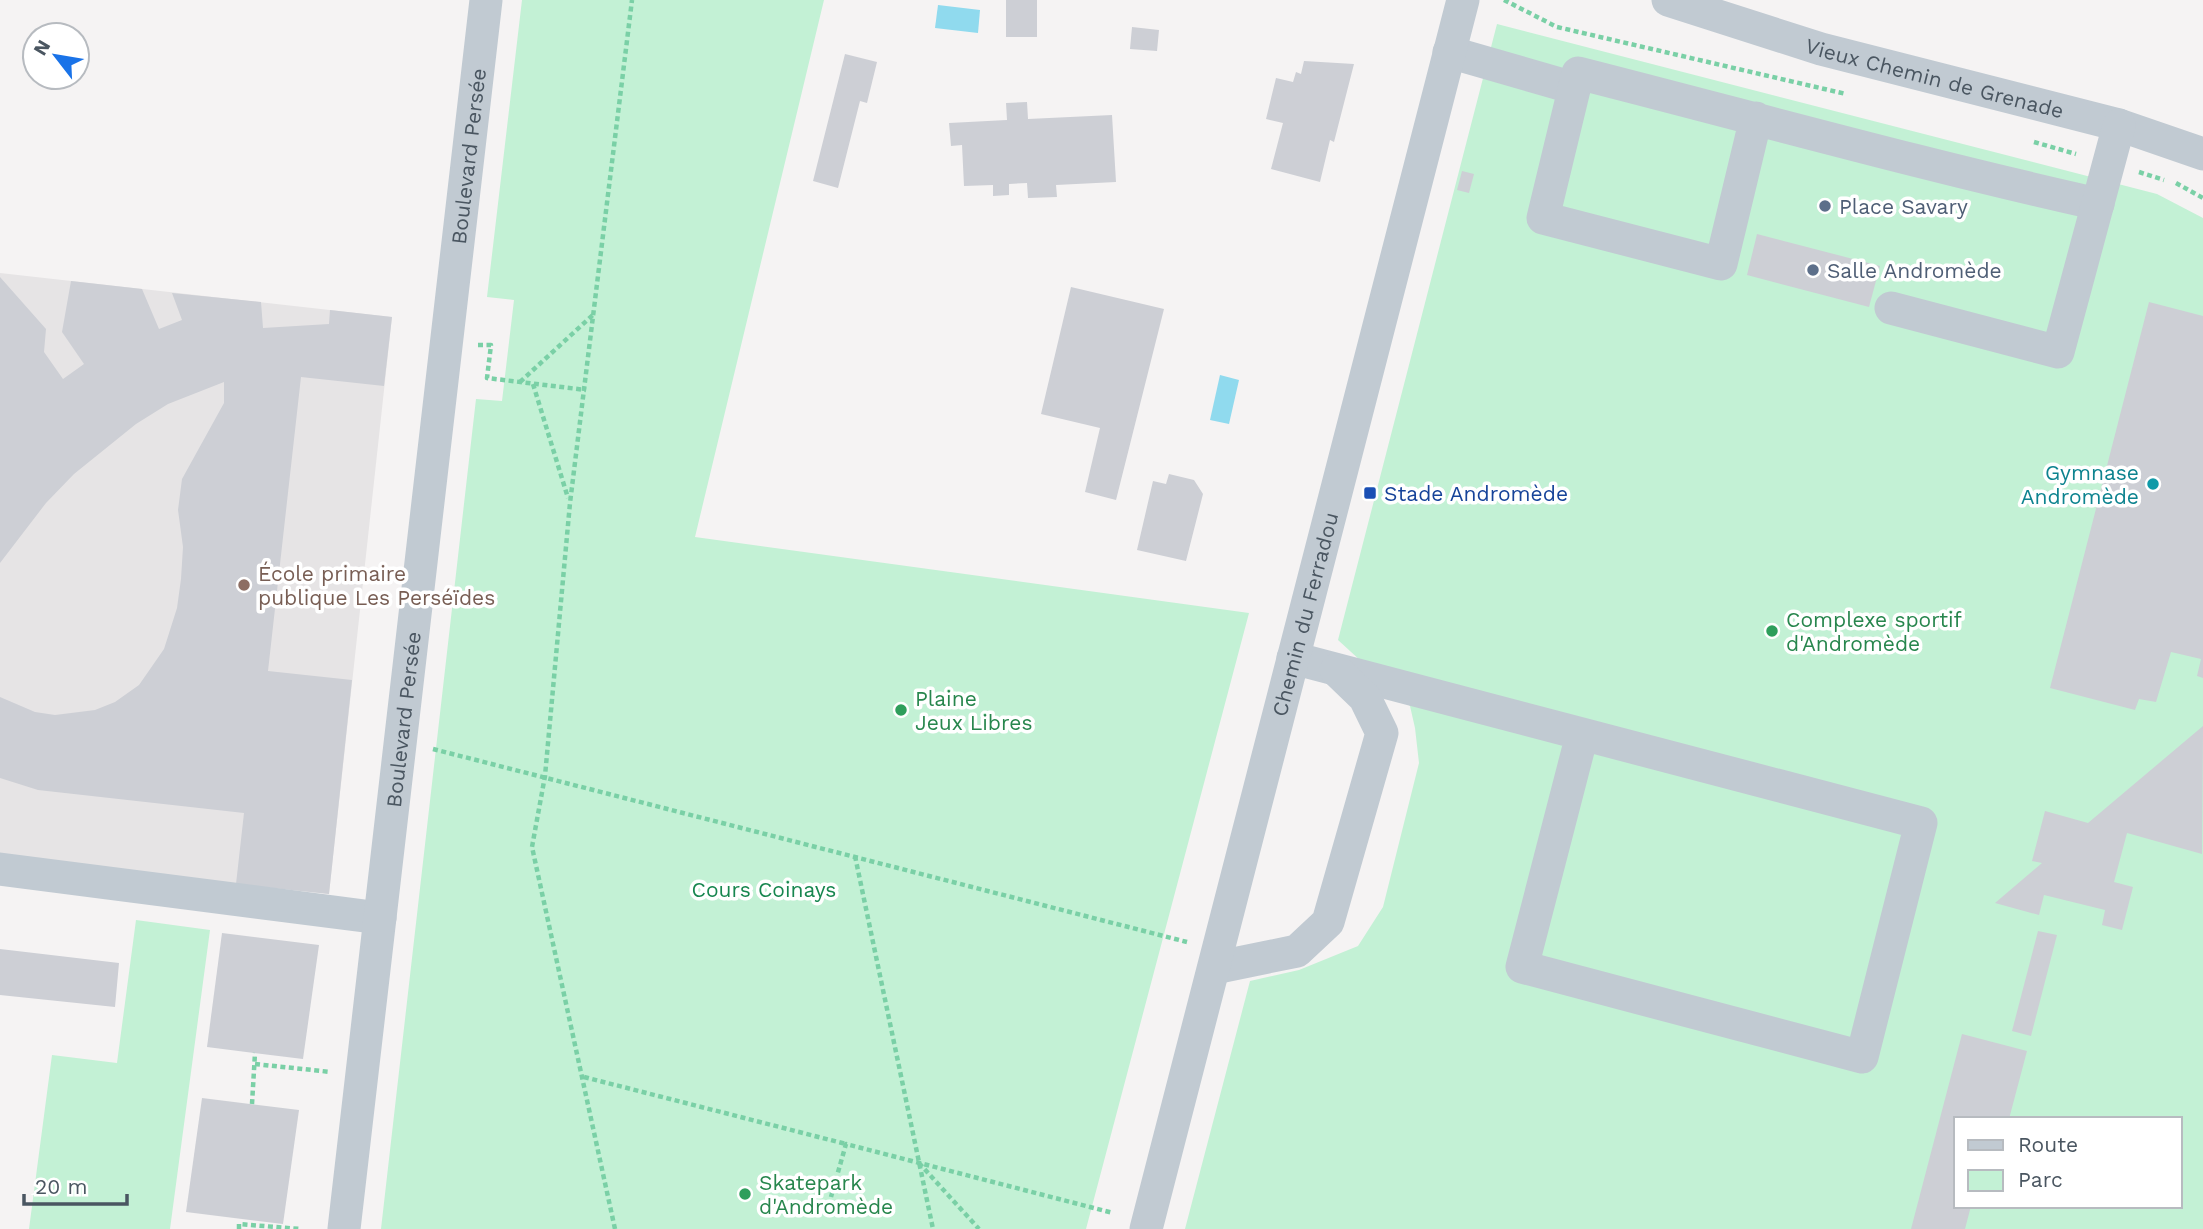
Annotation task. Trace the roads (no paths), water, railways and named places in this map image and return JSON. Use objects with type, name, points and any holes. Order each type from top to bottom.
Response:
[{"type":"street","name":"Boulevard Persée","points":[[344,1229],[486,0]]},
{"type":"street","name":"Chemin du Ferradou","points":[[1146,1229],[1463,0]]},
{"type":"street","name":"Vieux Chemin de Grenade","points":[[1668,0],[1821,49],[2119,125],[2203,154]]},
{"type":"street","points":[[1449,52],[1756,118],[2098,204]]},
{"type":"street","points":[[1576,80],[1543,218],[1721,264],[1756,118]]},
{"type":"street","points":[[1891,308],[2058,352],[2119,125]]},
{"type":"street","points":[[1293,658],[1921,823],[1862,1057],[1522,967],[1582,734]]},
{"type":"street","points":[[1216,958],[1297,951],[1328,922],[1382,733],[1365,698],[1336,670]]},
{"type":"street","points":[[0,869],[380,918]]},
{"type":"water","points":[[938,5],[980,10],[978,33],[935,28]]},
{"type":"water","points":[[1220,375],[1239,380],[1229,424],[1210,420]]},
{"type":"place","name":"Place Savary","points":[[1825,206]]},
{"type":"place","name":"Salle Andromède","points":[[1813,270]]},
{"type":"place","name":"Gymnase Andromède","points":[[2153,484]]},
{"type":"place","name":"Stade Andromède","points":[[1370,493]]},
{"type":"place","name":"École primaire publique Les Perséïdes","points":[[244,585]]},
{"type":"place","name":"Complexe sportif d'Andromède","points":[[1772,631]]},
{"type":"place","name":"Plaine Jeux Libres","points":[[901,710]]},
{"type":"place","name":"Skatepark d'Andromède","points":[[745,1194]]},
{"type":"park label","name":"Cours Coinays","points":[[764,889]]}]
